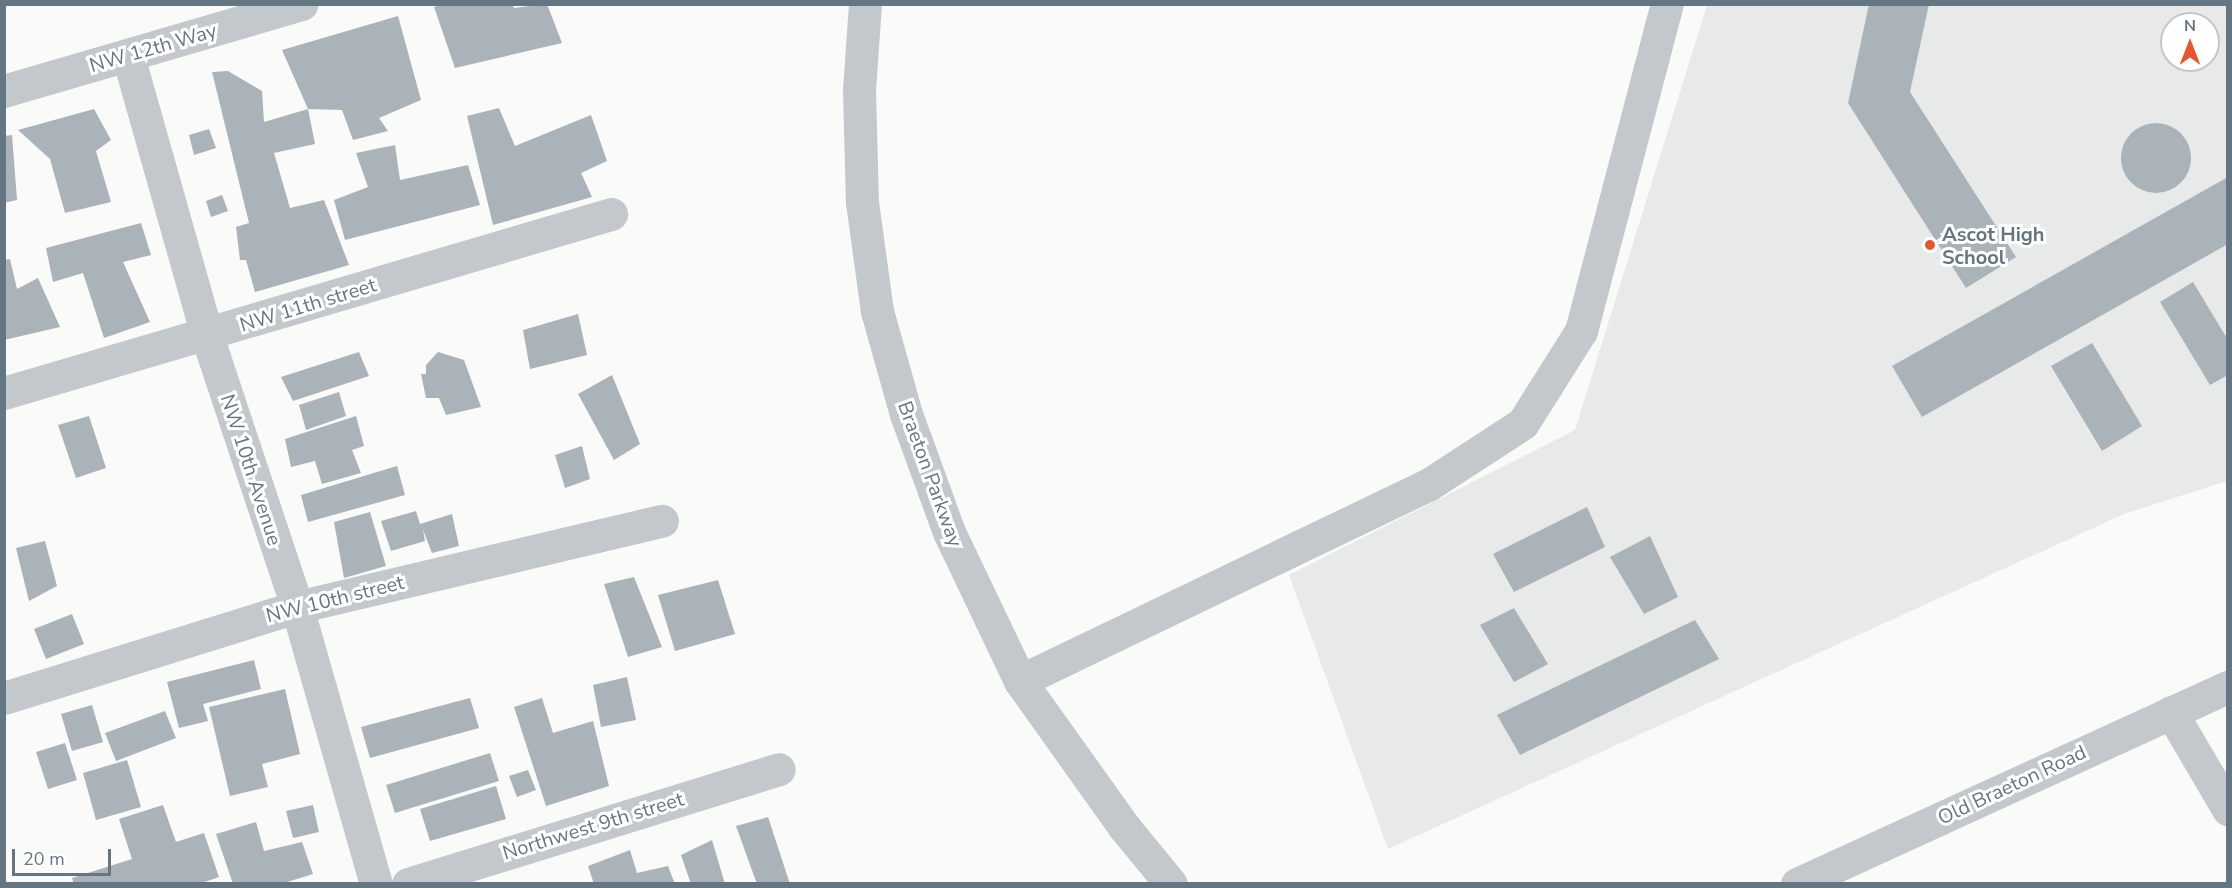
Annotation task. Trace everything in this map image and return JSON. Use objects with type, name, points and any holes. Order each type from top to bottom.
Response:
[{"type":"street","name":"NW 12th Way","points":[[4,91],[302,4]]},
{"type":"street","name":"Braeton Parkway","points":[[865,4],[859,90],[862,202],[877,311],[906,414],[949,532],[1020,681],[1125,828],[1171,884]]},
{"type":"street","points":[[1020,681],[1428,485],[1523,423],[1581,331],[1666,4]]},
{"type":"street","name":"NW 10th Avenue","points":[[128,56],[207,336],[297,607],[376,884]]},
{"type":"street","name":"NW 11th street","points":[[4,393],[207,336],[611,214]]},
{"type":"street","name":"NW 10th street","points":[[9,697],[297,607],[662,521]]},
{"type":"street","name":"Old Braeton Road","points":[[1797,884],[2228,687]]},
{"type":"street","points":[[2171,712],[2228,810]]},
{"type":"street","name":"Northwest 9th street","points":[[408,884],[779,769]]},
{"type":"shaded area","name":"Ascot High School","points":[[1707,5],[2227,5],[2227,481],[2124,514],[1388,849],[1289,575],[1575,430]]},
{"type":"building","points":[[444,4],[512,4],[514,8],[547,4],[562,43],[455,68],[434,7]]},
{"type":"building","points":[[1869,4],[1929,4],[1910,92],[2016,257],[1966,288],[1848,103]]},
{"type":"building","points":[[398,16],[421,100],[379,118],[388,131],[353,140],[342,110],[308,109],[282,50]]},
{"type":"building","points":[[228,71],[262,91],[264,122],[308,109],[315,144],[274,153],[290,208],[324,200],[349,265],[255,292],[246,260],[240,260],[236,227],[249,223],[212,72]]},
{"type":"building","points":[[499,108],[515,146],[591,115],[607,161],[581,173],[592,197],[493,225],[467,116]]},
{"type":"building","points":[[94,109],[111,140],[96,151],[111,202],[65,213],[50,159],[18,130]]},
{"type":"building","points":[[2156,123],[2169,126],[2181,133],[2188,145],[2191,158],[2188,171],[2181,183],[2169,190],[2156,193],[2143,190],[2131,183],[2124,171],[2121,158],[2124,145],[2131,133],[2143,126]]},
{"type":"building","points":[[209,129],[216,148],[194,155],[189,135]]},
{"type":"building","points":[[12,135],[17,200],[4,203],[4,136]]},
{"type":"building","points":[[395,145],[400,180],[468,165],[480,205],[345,240],[334,200],[368,187],[356,153]]},
{"type":"building","points":[[2228,177],[2228,244],[1922,417],[1892,366]]},
{"type":"building","points":[[222,195],[228,211],[211,217],[206,201]]},
{"type":"building","points":[[141,223],[151,255],[123,262],[150,322],[104,338],[83,273],[53,282],[46,248]]},
{"type":"building","points":[[10,259],[17,289],[38,278],[60,327],[4,340],[4,260]]},
{"type":"building","points":[[2193,282],[2228,340],[2228,375],[2210,385],[2160,302]]},
{"type":"building","points":[[578,314],[587,355],[530,369],[523,330]]},
{"type":"building","points":[[2092,343],[2142,426],[2102,451],[2051,366]]},
{"type":"building","points":[[359,352],[369,376],[293,401],[281,377]]},
{"type":"building","points":[[438,352],[464,360],[481,407],[446,415],[439,398],[426,398],[421,374],[426,374],[426,365]]},
{"type":"building","points":[[612,375],[640,444],[614,460],[578,394]]},
{"type":"building","points":[[339,392],[346,416],[306,430],[299,405]]},
{"type":"building","points":[[89,416],[106,468],[76,478],[58,425]]},
{"type":"building","points":[[356,416],[364,446],[352,450],[361,473],[322,484],[315,461],[291,467],[285,439]]},
{"type":"building","points":[[582,446],[590,479],[565,488],[555,455]]},
{"type":"building","points":[[397,466],[405,495],[308,522],[301,495]]},
{"type":"building","points":[[1587,507],[1605,547],[1514,592],[1493,554]]},
{"type":"building","points":[[416,511],[420,524],[452,514],[459,546],[432,553],[423,530],[425,541],[391,551],[381,521]]},
{"type":"building","points":[[370,512],[386,566],[344,578],[334,522]]},
{"type":"building","points":[[1650,536],[1678,597],[1644,614],[1610,557]]},
{"type":"building","points":[[45,541],[57,586],[29,601],[16,548]]},
{"type":"building","points":[[634,577],[662,647],[628,657],[604,584]]},
{"type":"building","points":[[718,580],[735,634],[675,651],[658,595]]},
{"type":"building","points":[[1514,608],[1548,664],[1514,682],[1480,625]]},
{"type":"building","points":[[72,614],[84,644],[46,659],[34,629]]},
{"type":"building","points":[[1695,620],[1719,659],[1520,755],[1497,715]]},
{"type":"building","points":[[254,660],[261,689],[203,704],[208,721],[179,728],[167,682]]},
{"type":"building","points":[[627,677],[636,720],[601,727],[593,685]]},
{"type":"building","points":[[285,689],[300,754],[262,764],[268,787],[230,796],[209,707]]},
{"type":"building","points":[[470,698],[479,728],[370,758],[361,727]]},
{"type":"building","points":[[542,698],[553,733],[593,721],[609,786],[546,806],[514,707]]},
{"type":"building","points":[[92,705],[103,742],[72,751],[61,714]]},
{"type":"building","points":[[165,711],[176,738],[116,761],[105,733]]},
{"type":"building","points":[[65,743],[77,780],[48,789],[36,752]]},
{"type":"building","points":[[490,753],[499,781],[395,813],[386,785]]},
{"type":"building","points":[[127,760],[141,807],[96,820],[83,773]]},
{"type":"building","points":[[528,770],[536,790],[517,797],[509,776]]},
{"type":"building","points":[[496,786],[506,819],[430,841],[420,809]]},
{"type":"building","points":[[163,805],[176,842],[204,833],[219,877],[199,884],[74,884],[72,878],[132,859],[119,819]]},
{"type":"building","points":[[313,805],[319,832],[293,838],[286,811]]},
{"type":"building","points":[[768,817],[790,884],[757,884],[736,826]]},
{"type":"building","points":[[256,822],[264,851],[302,842],[313,874],[281,884],[233,884],[216,834]]},
{"type":"building","points":[[712,840],[725,884],[691,884],[681,855]]},
{"type":"building","points":[[630,850],[637,873],[668,866],[675,884],[594,884],[588,866]]},
{"type":"place","name":"Ascot High School","points":[[1930,245]]}]
